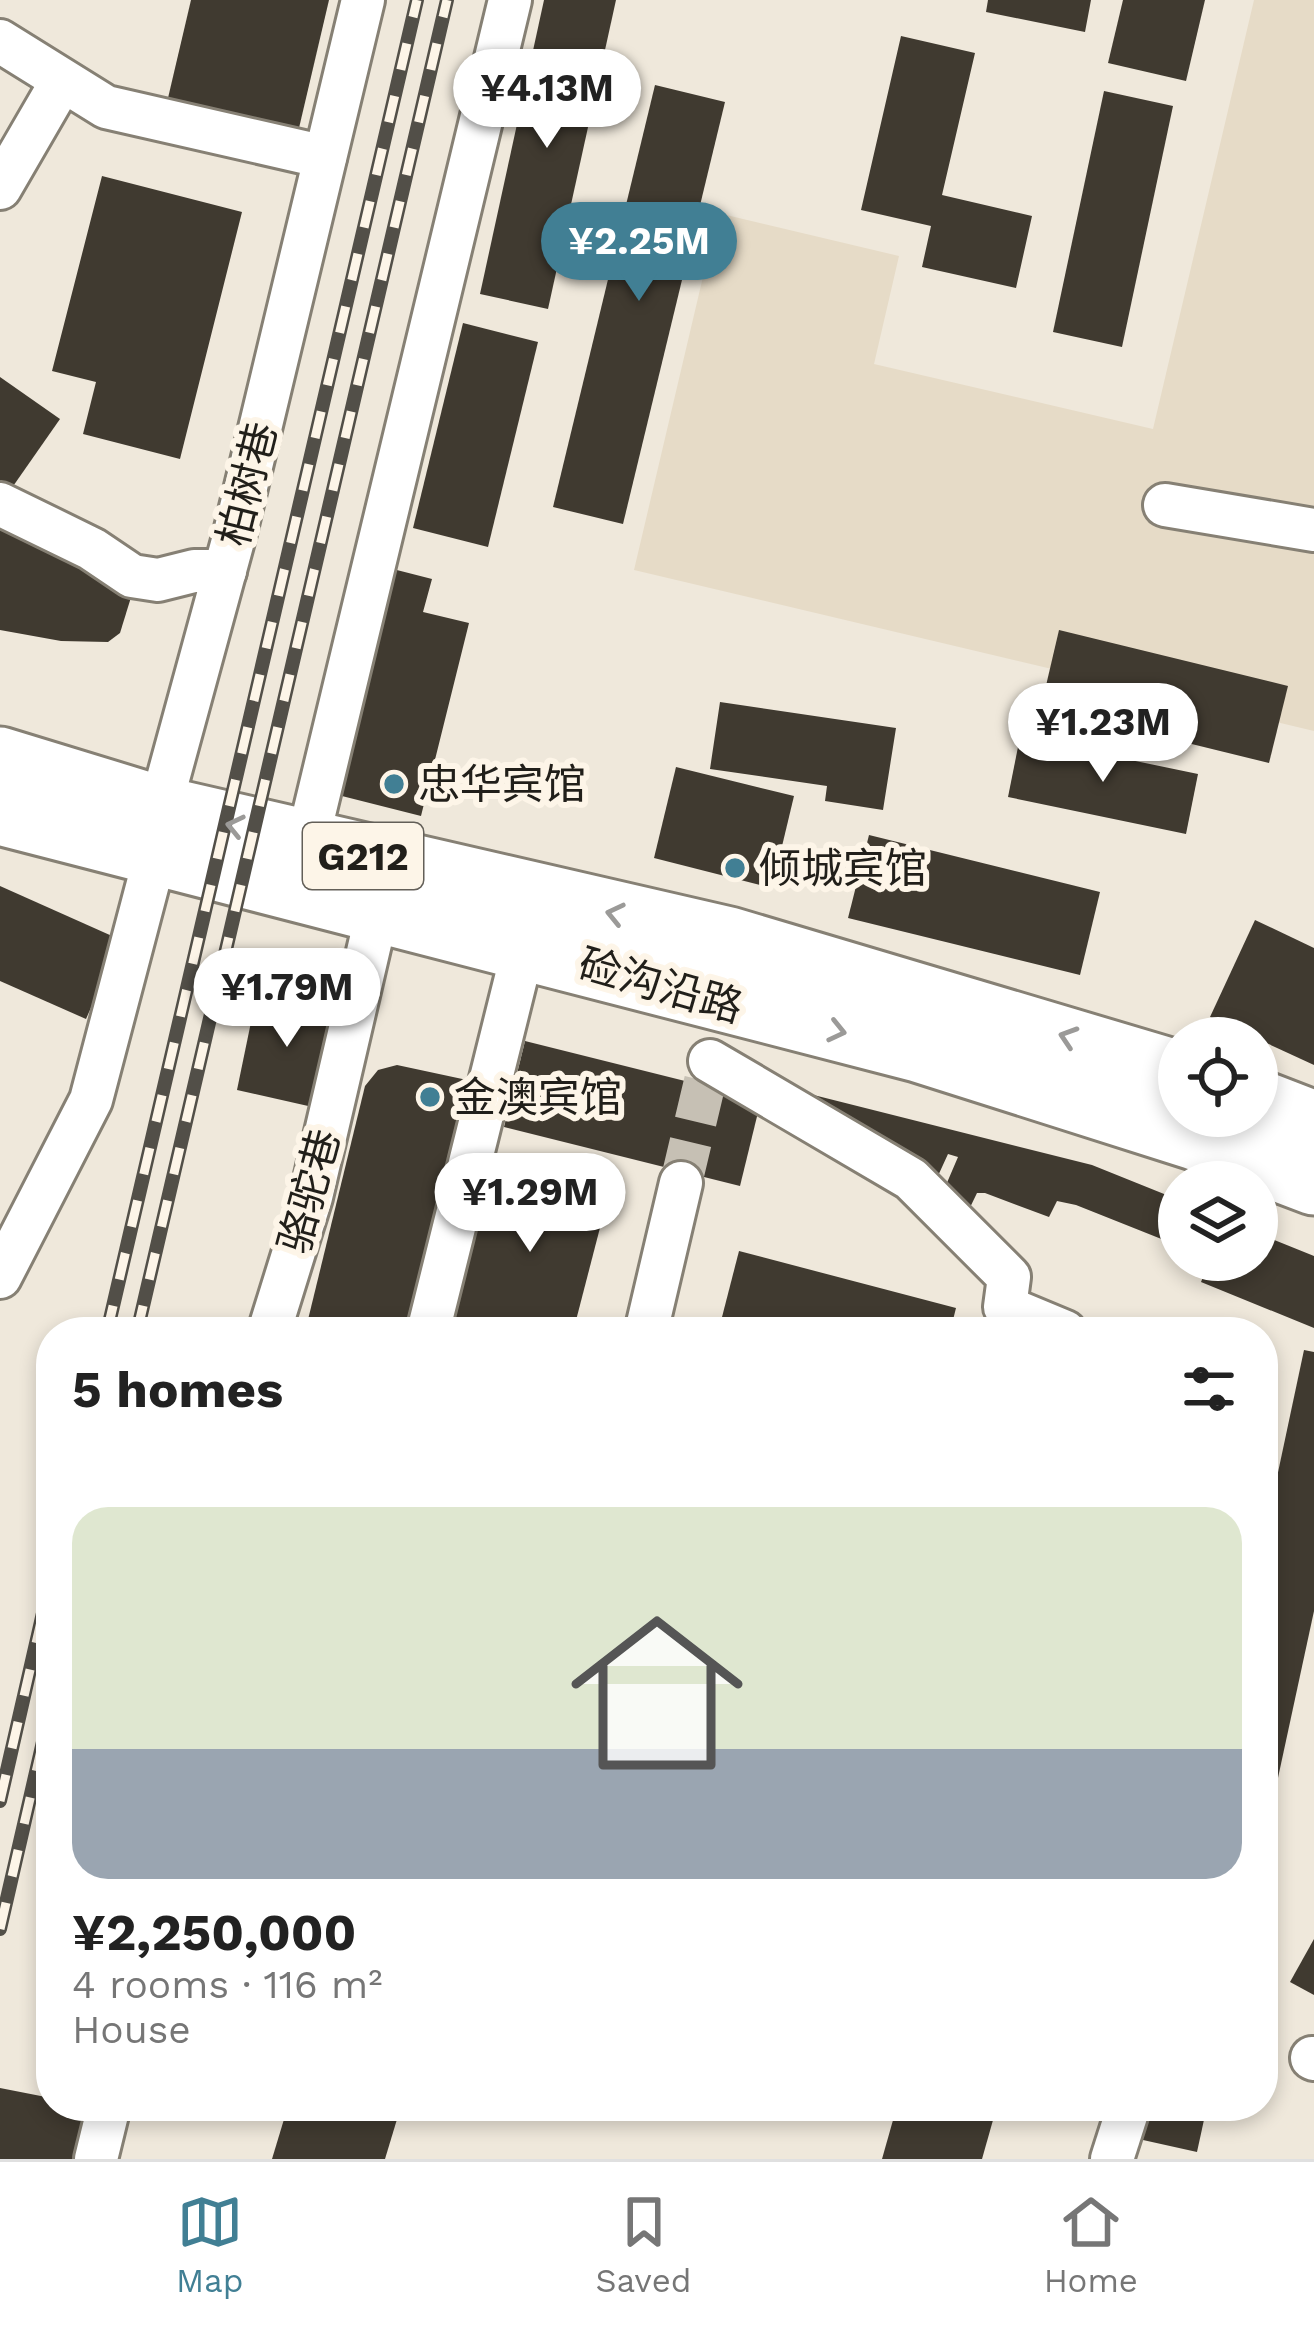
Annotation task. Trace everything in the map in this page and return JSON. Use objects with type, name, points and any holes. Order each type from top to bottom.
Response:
[{"type":"highway","name":"硷沟沿路","points":[[0,759],[158,831],[378,909],[524,946],[713,1046],[1021,1081],[1196,1138],[1314,1184]]},
{"type":"highway","name":"硷沟沿路","points":[[0,814],[307,843],[730,940],[1158,1067]]},
{"type":"highway","points":[[1278,1109],[1314,1123]]},
{"type":"street","name":"柏树巷","points":[[0,1277],[91,1100],[363,0]]},
{"type":"street","points":[[307,843],[510,0]]},
{"type":"street","points":[[0,41],[106,107],[325,157]]},
{"type":"street","points":[[0,188],[62,81]]},
{"type":"street","points":[[0,505],[92,549],[133,576],[158,580],[194,571],[225,572]]},
{"type":"street","points":[[1165,505],[1314,530]]},
{"type":"street","name":"骆驼巷","points":[[274,1317],[311,1197],[378,909]]},
{"type":"street","points":[[432,1317],[524,946]]},
{"type":"street","points":[[713,1046],[911,1179],[1009,1277],[1005,1307],[1029,1317]]},
{"type":"street","points":[[650,1317],[681,1183]]},
{"type":"street","points":[[96,2159],[105,2121]]},
{"type":"street","points":[[1112,2159],[1124,2121]]},
{"type":"shaded area","points":[[1254,0],[1314,0],[1314,731],[634,570],[718,213],[899,256],[874,364],[1153,429]]},
{"type":"building","points":[[191,0],[329,0],[299,128],[168,98]]},
{"type":"building","points":[[544,0],[616,0],[548,309],[480,294]]},
{"type":"building","points":[[988,0],[1091,0],[1085,32],[986,12]]},
{"type":"building","points":[[1123,0],[1205,0],[1186,81],[1108,63]]},
{"type":"building","points":[[901,36],[975,53],[942,195],[1032,216],[1016,288],[922,267],[931,226],[861,210]]},
{"type":"building","points":[[655,85],[725,102],[623,524],[553,507]]},
{"type":"building","points":[[1104,91],[1173,106],[1122,347],[1053,332]]},
{"type":"building","points":[[102,176],[242,212],[180,459],[83,434],[96,382],[52,371]]},
{"type":"building","points":[[463,323],[538,342],[488,547],[413,528]]},
{"type":"building","points":[[0,377],[60,419],[9,492],[0,486]]},
{"type":"building","points":[[0,512],[132,594],[120,633],[108,642],[61,641],[0,630]]},
{"type":"building","points":[[389,568],[432,579],[423,612],[469,623],[421,816],[334,794]]},
{"type":"building","points":[[1059,630],[1288,686],[1269,763],[1041,707]]},
{"type":"building","points":[[720,702],[896,728],[883,810],[825,801],[827,786],[710,769]]},
{"type":"building","points":[[1020,737],[1198,774],[1186,834],[1008,797]]},
{"type":"building","points":[[676,767],[794,796],[772,888],[654,858]]},
{"type":"building","points":[[869,835],[1100,892],[1080,975],[848,918]]},
{"type":"building","points":[[0,886],[121,940],[86,1019],[0,981]]},
{"type":"building","points":[[1255,920],[1314,948],[1314,1065],[1278,1048],[1278,1017],[1210,1017]]},
{"type":"building","points":[[257,993],[337,1010],[317,1108],[237,1090]]},
{"type":"building","points":[[525,1041],[761,1100],[740,1186],[504,1127]]},
{"type":"building","points":[[397,1065],[467,1080],[410,1317],[309,1317],[365,1086],[378,1070]]},
{"type":"building","points":[[762,1082],[1092,1165],[1158,1192],[1158,1238],[1076,1205],[1057,1201],[1049,1217],[977,1193],[963,1222]],"holes":[[[948,1154],[958,1157],[946,1185],[937,1178]]]},
{"type":"building","points":[[494,1164],[609,1193],[577,1317],[454,1317]]},
{"type":"building","points":[[1278,1241],[1314,1256],[1314,1328],[1201,1282],[1278,1281]]},
{"type":"building","points":[[739,1251],[956,1308],[954,1317],[722,1317]]},
{"type":"building","points":[[1304,1350],[1314,1352],[1314,1611],[1278,1778],[1278,1472]]},
{"type":"building","points":[[1314,1939],[1314,1995],[1290,1982]]},
{"type":"building","points":[[0,2088],[36,2095],[36,2121],[84,2121],[76,2159],[0,2159]]},
{"type":"building","points":[[283,2121],[396,2121],[385,2159],[272,2159]]},
{"type":"building","points":[[893,2121],[993,2121],[982,2159],[882,2159]]},
{"type":"building","points":[[1138,2121],[1204,2121],[1197,2152],[1134,2138]]},
{"type":"tunnel","points":[[681,1183],[707,1073]]},
{"type":"railway","points":[[110,1317],[417,0]]},
{"type":"railway","points":[[140,1317],[447,0]]},
{"type":"railway","points":[[0,1801],[36,1644]]},
{"type":"railway","points":[[0,1929],[36,1772]]},
{"type":"place","name":"忠华宾馆","points":[[394,784]]},
{"type":"place","name":"倾城宾馆","points":[[735,868]]},
{"type":"place","name":"金澳宾馆","points":[[430,1097]]}]
